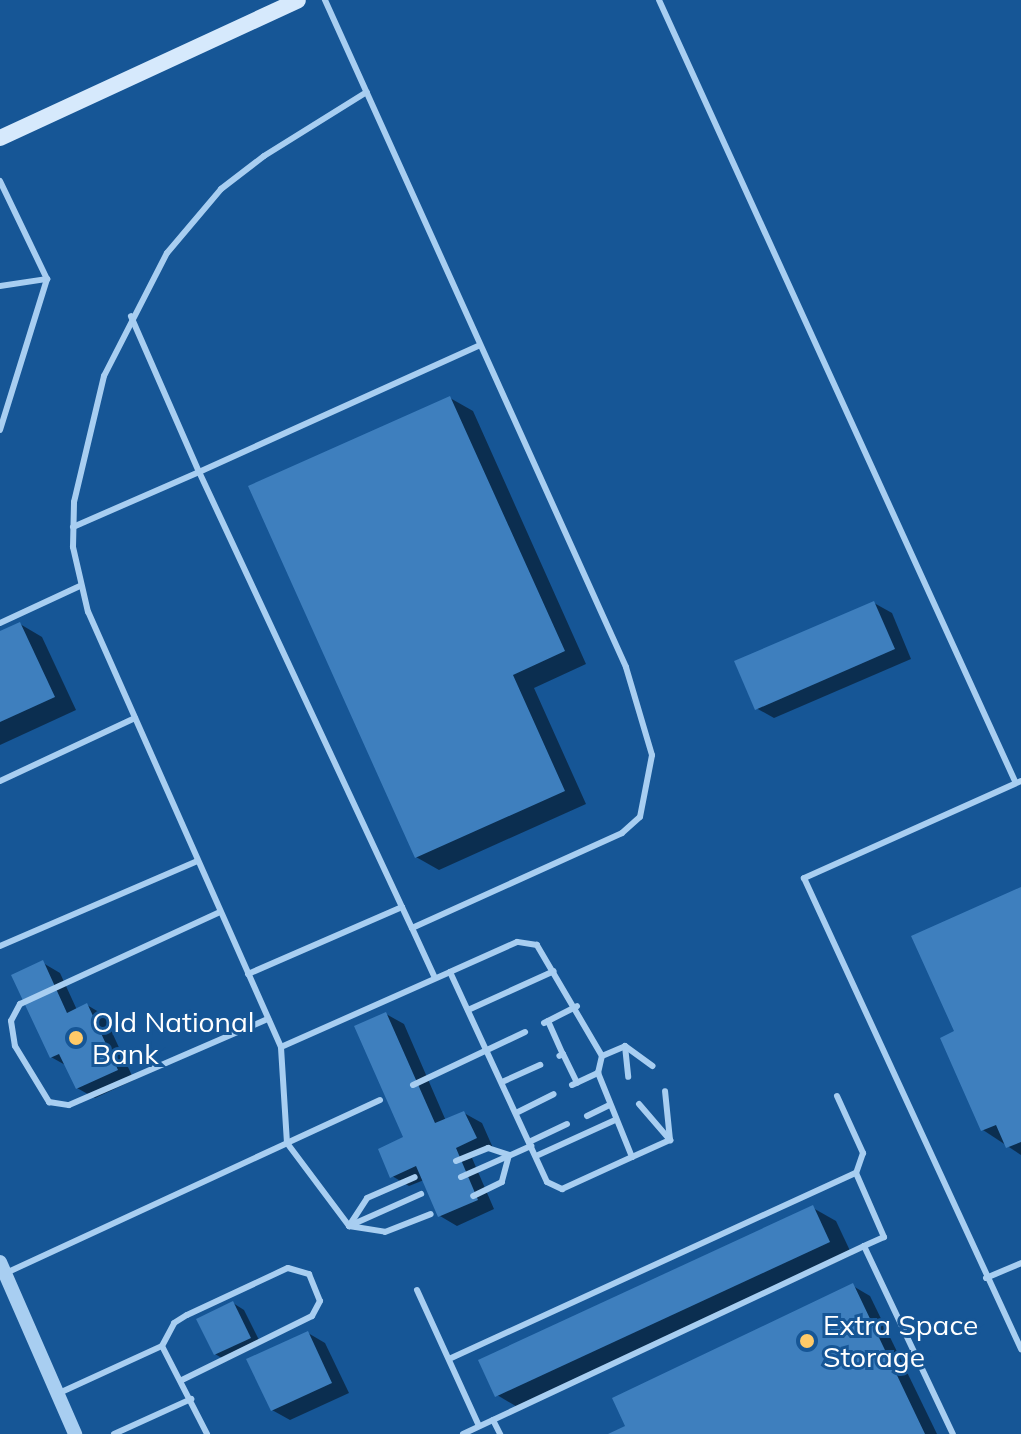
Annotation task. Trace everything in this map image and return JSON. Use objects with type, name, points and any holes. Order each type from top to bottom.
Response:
[{"type":"main road","points":[[0,138],[298,0]]},
{"type":"street","points":[[2,1268],[75,1434]]},
{"type":"lane","points":[[325,0],[626,667],[652,755],[650,786],[640,817],[622,833],[412,928]]},
{"type":"lane","points":[[659,0],[1018,781],[804,878],[1021,1349]]},
{"type":"lane","points":[[367,92],[301,131],[221,189],[167,253],[131,316],[92,417],[73,527],[80,586],[197,861],[281,1047],[287,1143],[349,1226],[385,1232],[431,1214]]},
{"type":"lane","points":[[0,181],[47,279],[0,430]]},
{"type":"lane","points":[[0,286],[47,279]]},
{"type":"lane","points":[[131,316],[199,472],[435,978]]},
{"type":"lane","points":[[73,527],[480,345]]},
{"type":"lane","points":[[0,623],[80,586]]},
{"type":"lane","points":[[0,781],[135,718]]},
{"type":"lane","points":[[0,946],[197,861]]},
{"type":"lane","points":[[248,974],[402,907]]},
{"type":"lane","points":[[220,912],[20,1004],[11,1021],[15,1046],[49,1102],[69,1105],[268,1019]]},
{"type":"lane","points":[[281,1047],[517,942],[537,945],[577,1006],[602,1056],[598,1073],[632,1157]]},
{"type":"lane","points":[[468,1010],[554,971]]},
{"type":"lane","points":[[450,972],[547,1182],[562,1189],[670,1140]]},
{"type":"lane","points":[[577,1006],[546,1022],[574,1084],[598,1073]]},
{"type":"lane","points":[[413,1085],[525,1032]]},
{"type":"lane","points":[[602,1056],[625,1046]]},
{"type":"lane","points":[[625,1046],[653,1066]]},
{"type":"lane","points":[[625,1046],[628,1077]]},
{"type":"lane","points":[[502,1082],[540,1065]]},
{"type":"lane","points":[[665,1091],[670,1140]]},
{"type":"lane","points":[[516,1113],[554,1094]]},
{"type":"lane","points":[[463,1434],[884,1237],[856,1173],[863,1153],[837,1096]]},
{"type":"lane","points":[[2,1268],[380,1100]]},
{"type":"lane","points":[[639,1104],[670,1140]]},
{"type":"lane","points":[[587,1116],[610,1105]]},
{"type":"lane","points":[[536,1156],[615,1120]]},
{"type":"lane","points":[[461,1177],[567,1124]]},
{"type":"lane","points":[[456,1161],[488,1148],[509,1155]]},
{"type":"lane","points":[[473,1196],[502,1182],[509,1155]]},
{"type":"lane","points":[[449,1359],[856,1173]]},
{"type":"lane","points":[[349,1226],[367,1198],[415,1177]]},
{"type":"lane","points":[[349,1226],[421,1194]]},
{"type":"lane","points":[[864,1246],[953,1434]]},
{"type":"lane","points":[[986,1278],[1021,1263]]},
{"type":"lane","points":[[57,1394],[162,1346],[174,1323],[187,1315],[288,1268],[309,1274],[320,1301],[312,1316],[182,1380]]},
{"type":"lane","points":[[417,1290],[479,1426]]},
{"type":"lane","points":[[162,1346],[207,1434]]},
{"type":"lane","points":[[114,1434],[191,1399]]},
{"type":"lane","points":[[493,1420],[500,1434]]},
{"type":"building","points":[[450,396],[565,651],[513,675],[565,791],[415,858],[248,486]]},
{"type":"building","points":[[874,601],[895,649],[755,710],[734,661]]},
{"type":"building","points":[[20,622],[55,697],[0,722],[0,631]]},
{"type":"building","points":[[1021,887],[1021,1142],[1006,1148],[996,1125],[981,1131],[940,1038],[954,1031],[911,936]]},
{"type":"building","points":[[43,960],[67,1013],[87,1003],[118,1070],[76,1089],[59,1054],[50,1058],[11,975]]},
{"type":"building","points":[[386,1012],[435,1123],[464,1111],[477,1138],[456,1148],[478,1200],[438,1217],[416,1166],[390,1178],[378,1149],[403,1137],[354,1026]]},
{"type":"building","points":[[813,1205],[830,1242],[495,1397],[478,1360]]},
{"type":"building","name":"Extra Space Storage","points":[[853,1283],[925,1434],[608,1434],[625,1426],[612,1398]]},
{"type":"building","points":[[233,1301],[251,1338],[214,1355],[196,1319]]},
{"type":"building","points":[[308,1331],[332,1383],[271,1411],[246,1359]]},
{"type":"place","name":"Old National Bank","points":[[76,1038]]},
{"type":"place","name":"Extra Space Storage","points":[[807,1341]]}]
